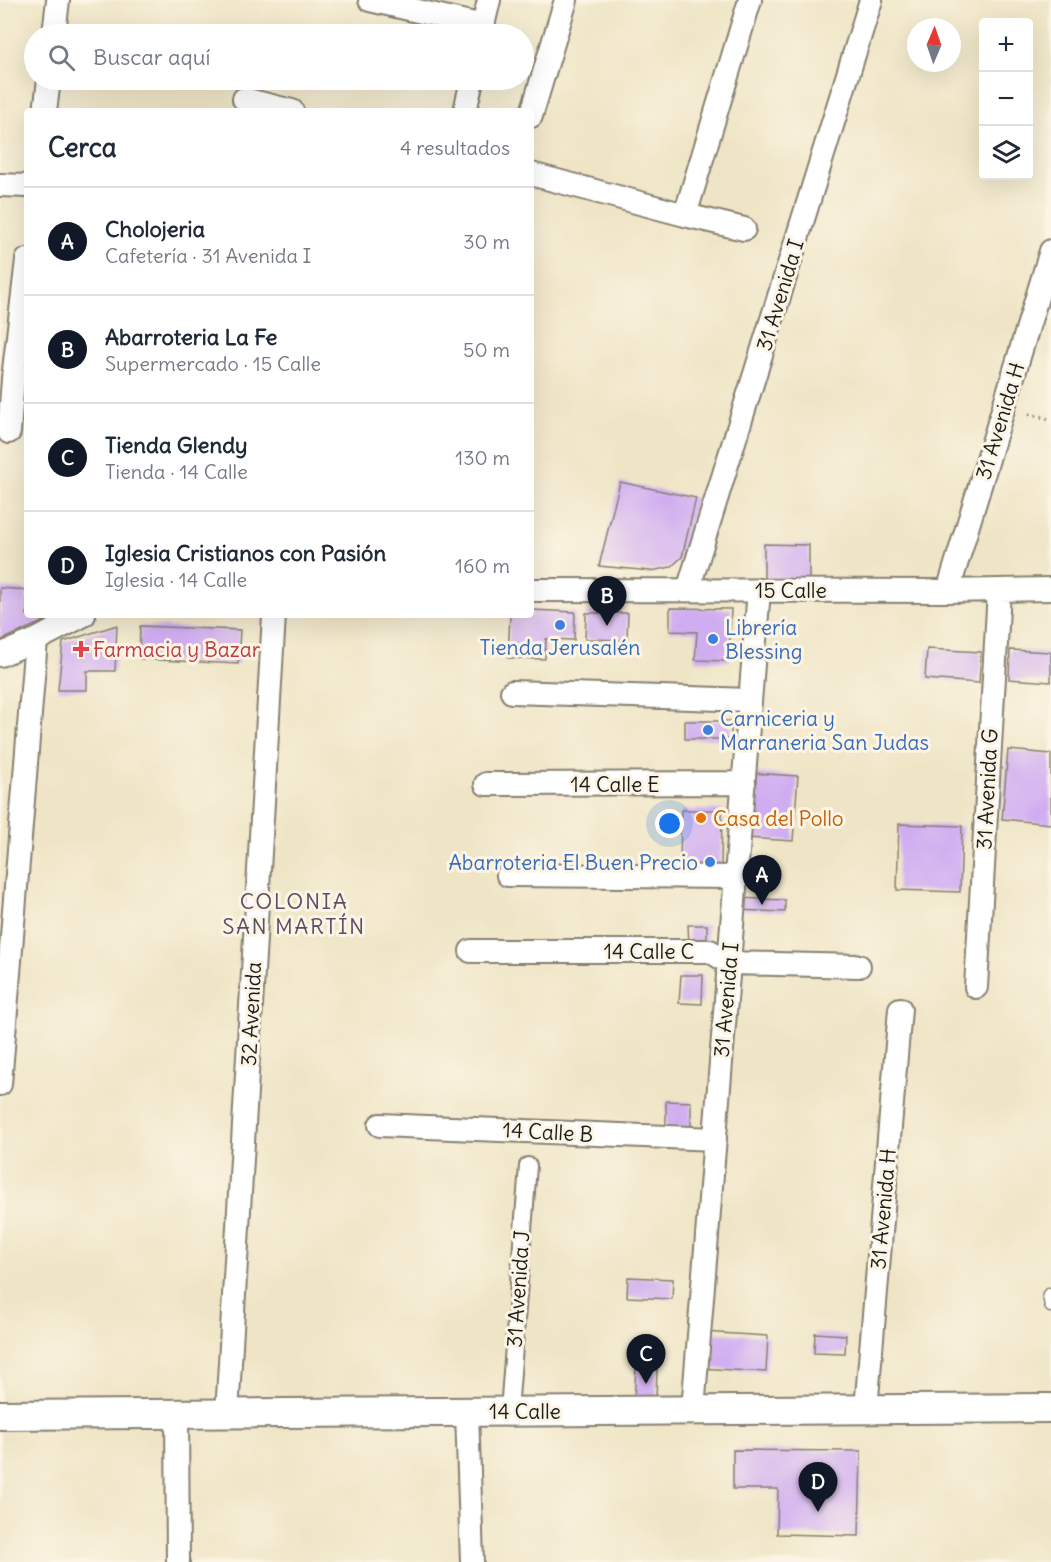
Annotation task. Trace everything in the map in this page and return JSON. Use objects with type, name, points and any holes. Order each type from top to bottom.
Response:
[{"type":"street","points":[[55,24],[58,0]]},
{"type":"street","points":[[370,0],[460,24]]},
{"type":"street","points":[[483,24],[489,0]]},
{"type":"street","points":[[533,108],[566,0]]},
{"type":"street","points":[[685,215],[750,0]]},
{"type":"street","name":"31 Avenida I","points":[[688,590],[871,0]]},
{"type":"street","points":[[45,108],[48,90]]},
{"type":"street","points":[[466,108],[470,90]]},
{"type":"street","points":[[244,99],[280,108]]},
{"type":"street","points":[[534,175],[744,229]]},
{"type":"street","points":[[0,184],[24,186]]},
{"type":"street","name":"31 Avenida H","points":[[948,591],[1051,251]]},
{"type":"street","points":[[9,432],[24,285]]},
{"type":"street","name":"15 Calle","points":[[534,590],[999,591],[1051,589]]},
{"type":"street","name":"31 Avenida I","points":[[693,1410],[759,590]]},
{"type":"street","name":"31 Avenida G","points":[[976,987],[999,591]]},
{"type":"street","points":[[0,655],[36,640],[78,618]]},
{"type":"street","name":"32 Avenida","points":[[227,1414],[274,618]]},
{"type":"street","points":[[0,1084],[36,640]]},
{"type":"street","points":[[512,692],[750,700]]},
{"type":"street","name":"14 Calle E","points":[[486,784],[744,783]]},
{"type":"street","points":[[508,875],[736,878]]},
{"type":"street","name":"14 Calle C","points":[[471,951],[710,951],[729,963],[860,966]]},
{"type":"street","name":"31 Avenida H","points":[[866,1408],[900,1009]]},
{"type":"street","name":"14 Calle B","points":[[380,1125],[715,1139]]},
{"type":"street","name":"31 Avenida J","points":[[509,1412],[528,1166]]},
{"type":"street","name":"14 Calle","points":[[0,1416],[1051,1408]]},
{"type":"street","points":[[467,1412],[472,1562]]},
{"type":"street","points":[[177,1414],[178,1562]]},
{"type":"building","points":[[620,482],[696,498],[682,557],[671,567],[651,571],[599,566]]},
{"type":"building","points":[[764,544],[809,545],[809,583],[764,583]]},
{"type":"building","points":[[0,588],[24,590],[24,618],[50,618],[0,641]]},
{"type":"building","points":[[670,608],[731,609],[729,661],[695,660],[697,632],[670,631]]},
{"type":"building","points":[[534,610],[575,612],[574,640],[546,639],[545,659],[508,658],[510,618],[534,618]]},
{"type":"building","points":[[586,613],[628,613],[627,640],[585,639]]},
{"type":"building","points":[[117,625],[115,671],[87,671],[87,690],[58,690],[63,642]]},
{"type":"building","points":[[140,626],[240,630],[238,664],[139,659]]},
{"type":"building","points":[[927,649],[981,652],[979,683],[925,679]]},
{"type":"building","points":[[1010,650],[1051,652],[1051,682],[1009,679]]},
{"type":"building","name":"Carniceria y Marraneria San Judas","points":[[685,721],[731,721],[731,739],[685,739]]},
{"type":"building","points":[[1008,750],[1051,754],[1051,824],[1002,819]]},
{"type":"building","points":[[750,773],[798,776],[793,841],[746,838]]},
{"type":"building","points":[[681,810],[722,810],[721,869],[680,868]]},
{"type":"building","points":[[899,824],[962,826],[960,892],[897,890]]},
{"type":"building","points":[[739,898],[785,900],[785,912],[738,910]]},
{"type":"building","points":[[688,925],[707,925],[707,944],[689,945]]},
{"type":"building","points":[[681,975],[703,975],[702,1004],[679,1003]]},
{"type":"building","points":[[666,1101],[691,1102],[691,1128],[666,1128]]},
{"type":"building","points":[[628,1277],[673,1279],[672,1299],[627,1297]]},
{"type":"building","points":[[702,1332],[768,1336],[766,1372],[699,1368]]},
{"type":"building","points":[[815,1333],[846,1335],[845,1354],[814,1353]]},
{"type":"building","points":[[636,1367],[657,1367],[656,1402],[634,1401]]},
{"type":"building","points":[[733,1450],[861,1451],[859,1536],[777,1534],[778,1489],[733,1489]]},
{"type":"place","name":"Tienda Jerusalén","points":[[560,625]]},
{"type":"place","name":"Abarroteria La Fe","points":[[607,626]]},
{"type":"place","name":"Librería Blessing","points":[[713,639]]},
{"type":"place","name":"Farmacia y Bazar","points":[[81,649]]},
{"type":"place","name":"Carniceria y Marraneria San Judas","points":[[708,730]]},
{"type":"place","name":"Casa del Pollo","points":[[701,818]]},
{"type":"place","name":"Abarroteria El Buen Precio","points":[[710,862]]},
{"type":"place","name":"Cholojeria","points":[[762,905]]},
{"type":"place","name":"Tienda Glendy","points":[[646,1384]]},
{"type":"place","name":"Iglesia Cristianos con Pasión","points":[[818,1512]]},
{"type":"district","name":"COLONIA SAN MARTÍN","points":[[294,914]]}]
